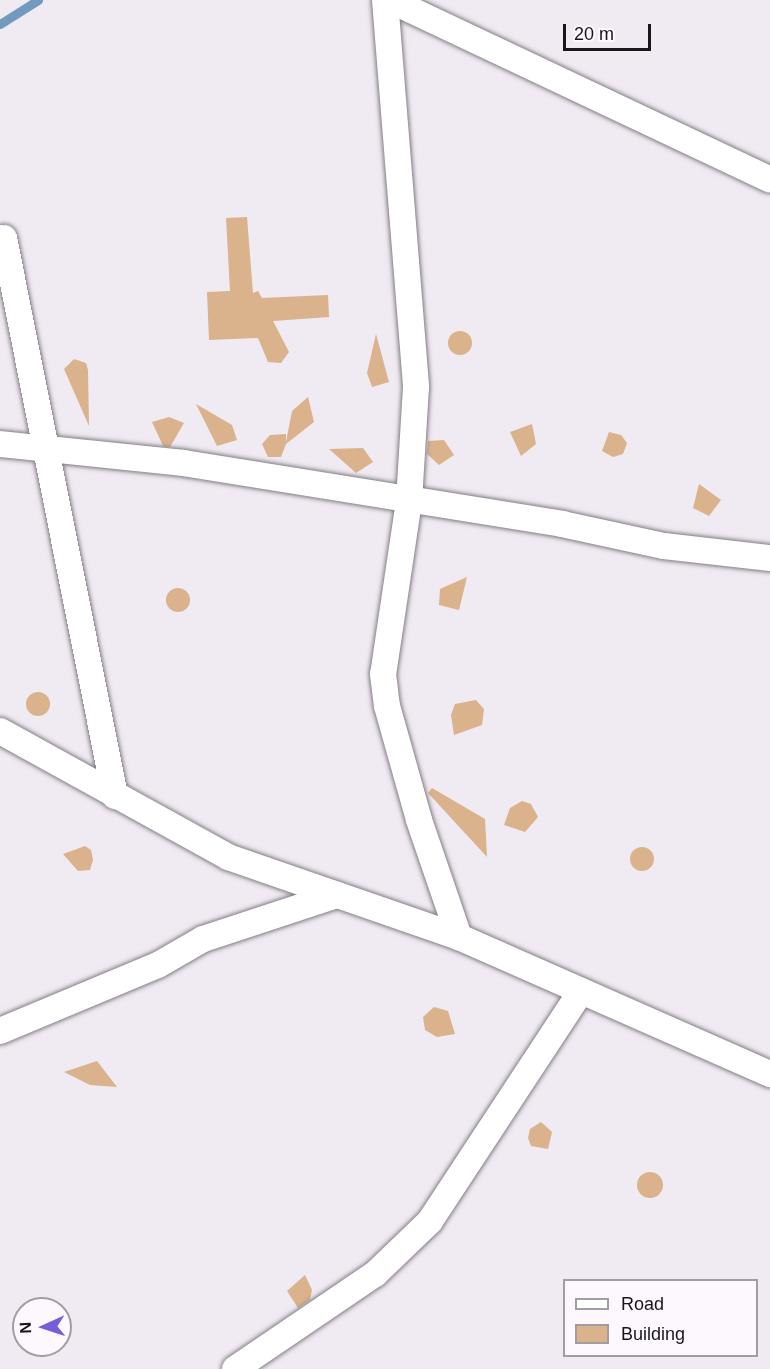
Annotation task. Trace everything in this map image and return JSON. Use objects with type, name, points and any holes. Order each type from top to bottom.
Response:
[{"type":"street","points":[[385,0],[414,323],[416,387],[409,501],[383,674],[387,706],[419,820],[459,937]]},
{"type":"street","points":[[390,0],[770,181]]},
{"type":"street","points":[[4,238],[115,796]]},
{"type":"street","points":[[0,444],[47,447],[183,463],[562,524],[664,546],[770,558]]},
{"type":"street","points":[[0,731],[228,857],[459,937],[770,1074]]},
{"type":"street","points":[[0,1031],[158,965],[203,939],[337,895]]},
{"type":"street","points":[[235,1369],[375,1274],[430,1221],[580,991]]},
{"type":"building","points":[[247,217],[253,293],[258,291],[262,298],[328,295],[329,317],[273,321],[289,352],[281,363],[268,362],[258,338],[209,340],[207,292],[230,291],[226,218]]},
{"type":"building","points":[[460,331],[465,332],[471,338],[471,348],[465,354],[460,355],[455,354],[449,348],[448,343],[449,338],[455,332]]},
{"type":"building","points":[[376,334],[389,382],[372,387],[367,373]]},
{"type":"building","points":[[74,359],[86,363],[88,370],[89,426],[64,369]]},
{"type":"building","points":[[308,397],[314,422],[286,444],[281,457],[268,457],[262,444],[270,435],[286,434],[286,442],[292,411]]},
{"type":"building","points":[[196,404],[232,425],[237,440],[217,446]]},
{"type":"building","points":[[169,417],[184,423],[170,447],[163,446],[152,422]]},
{"type":"building","points":[[532,424],[536,444],[521,456],[510,432]]},
{"type":"building","points":[[609,432],[621,435],[627,443],[623,454],[613,457],[602,451]]},
{"type":"building","points":[[444,440],[454,455],[439,465],[427,454],[428,441]]},
{"type":"building","points":[[363,448],[373,462],[356,473],[329,449]]},
{"type":"building","points":[[699,484],[721,500],[709,516],[693,508]]},
{"type":"building","points":[[467,577],[459,610],[439,605],[440,589]]},
{"type":"building","points":[[178,588],[187,591],[190,600],[187,609],[178,612],[169,609],[166,600],[169,591]]},
{"type":"building","points":[[38,692],[46,696],[50,704],[46,712],[38,716],[30,712],[26,704],[30,696]]},
{"type":"building","points":[[476,700],[484,709],[482,725],[454,735],[451,715],[455,704]]},
{"type":"building","points":[[432,788],[485,819],[487,857],[428,793]]},
{"type":"building","points":[[522,801],[531,804],[538,817],[525,832],[504,825],[510,808]]},
{"type":"building","points":[[85,846],[91,850],[93,860],[90,870],[78,871],[63,854]]},
{"type":"building","points":[[642,847],[651,850],[654,859],[651,868],[642,871],[633,868],[630,859],[633,850]]},
{"type":"building","points":[[434,1007],[448,1011],[455,1034],[437,1037],[425,1030],[423,1017]]},
{"type":"building","points":[[97,1061],[117,1087],[90,1085],[64,1072]]},
{"type":"building","points":[[541,1122],[552,1132],[548,1149],[531,1146],[528,1138],[530,1129]]},
{"type":"building","points":[[650,1172],[659,1176],[663,1185],[659,1194],[650,1198],[641,1194],[637,1185],[641,1176]]},
{"type":"building","points":[[305,1275],[312,1290],[310,1300],[298,1308],[287,1291]]},
{"type":"waterway","points":[[0,24],[38,0]]}]
